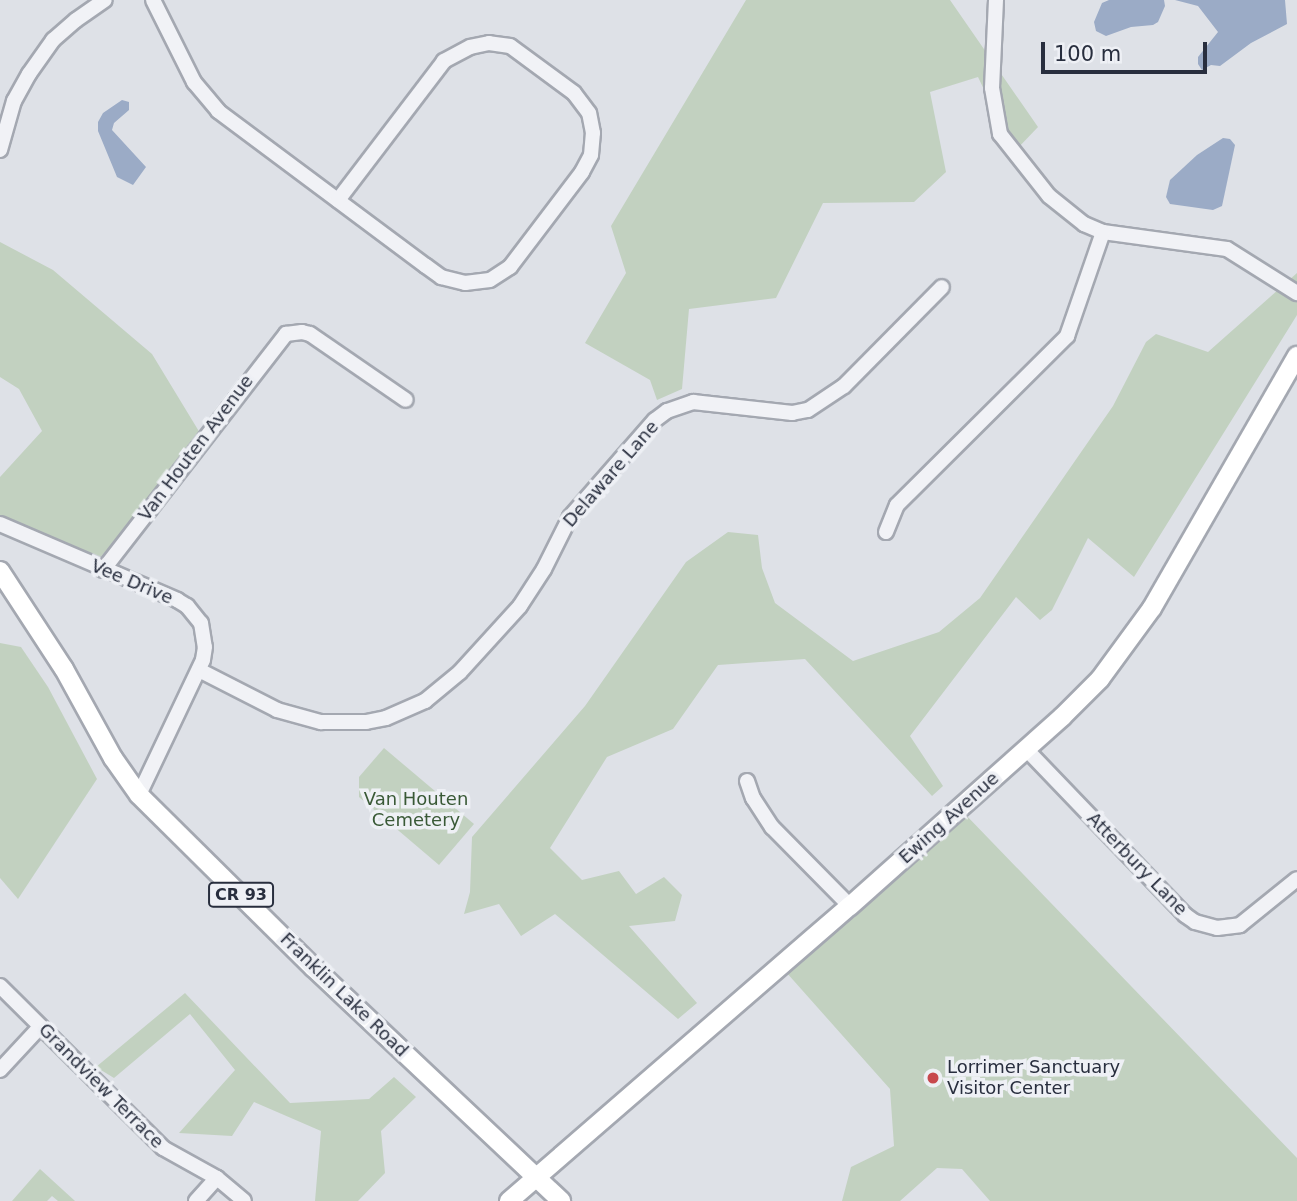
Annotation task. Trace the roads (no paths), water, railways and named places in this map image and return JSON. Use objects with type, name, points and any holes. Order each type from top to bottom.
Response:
[{"type":"main road","name":"Ewing Avenue","points":[[509,1201],[850,906],[1100,679],[1132,638],[1297,356]]},
{"type":"main road","name":"Franklin Lake Road","points":[[0,571],[64,669],[113,758],[139,795],[313,967],[561,1201]]},
{"type":"street","points":[[0,150],[14,101],[29,74],[53,40],[105,0]]},
{"type":"street","points":[[153,0],[202,94],[218,111],[338,200],[441,276],[465,282],[489,280],[510,267],[582,172],[591,155],[593,133],[589,113],[574,93],[510,46],[489,43],[470,47],[444,61],[338,200]]},
{"type":"street","points":[[996,0],[992,88],[1000,134],[1049,196],[1084,224],[1103,232],[1227,249],[1297,293]]},
{"type":"street","points":[[886,532],[897,505],[1067,337],[1103,232]]},
{"type":"street","name":"Delaware Lane","points":[[200,670],[277,710],[321,722],[366,722],[407,710],[425,701],[460,672],[520,606],[544,569],[570,517],[655,420],[680,405],[693,402],[792,413],[815,407],[844,386],[942,286]]},
{"type":"street","name":"Van Houten Avenue","points":[[103,570],[279,339],[292,332],[310,334],[406,400]]},
{"type":"street","name":"Vee Drive","points":[[0,524],[177,600],[195,614],[204,634],[205,647],[200,670],[139,795]]},
{"type":"street","name":"Atterbury Lane","points":[[1026,749],[1185,915],[1195,922],[1217,928],[1240,925],[1297,879]]},
{"type":"street","points":[[747,781],[753,798],[772,827],[850,906]]},
{"type":"street","name":"Grandview Terrace","points":[[0,986],[163,1148],[217,1178],[244,1201]]},
{"type":"street","points":[[0,1070],[40,1027]]},
{"type":"street","points":[[196,1201],[217,1178]]},
{"type":"water","points":[[1109,0],[1164,0],[1165,6],[1158,22],[1153,25],[1131,27],[1106,36],[1096,31],[1094,22],[1102,3]]},
{"type":"water","points":[[1175,0],[1285,0],[1287,24],[1251,43],[1220,66],[1211,65],[1202,70],[1198,57],[1218,32],[1198,6]]},
{"type":"water","points":[[122,100],[129,102],[129,110],[114,123],[112,130],[146,167],[133,185],[117,177],[98,131],[98,122],[103,113]]},
{"type":"water","points":[[1223,138],[1230,139],[1235,145],[1222,206],[1213,210],[1170,204],[1166,197],[1170,180],[1197,155]]},
{"type":"place","name":"Lorrimer Sanctuary Visitor Center","points":[[933,1078]]},
{"type":"park label","name":"Van Houten Cemetery","points":[[416,810]]}]
